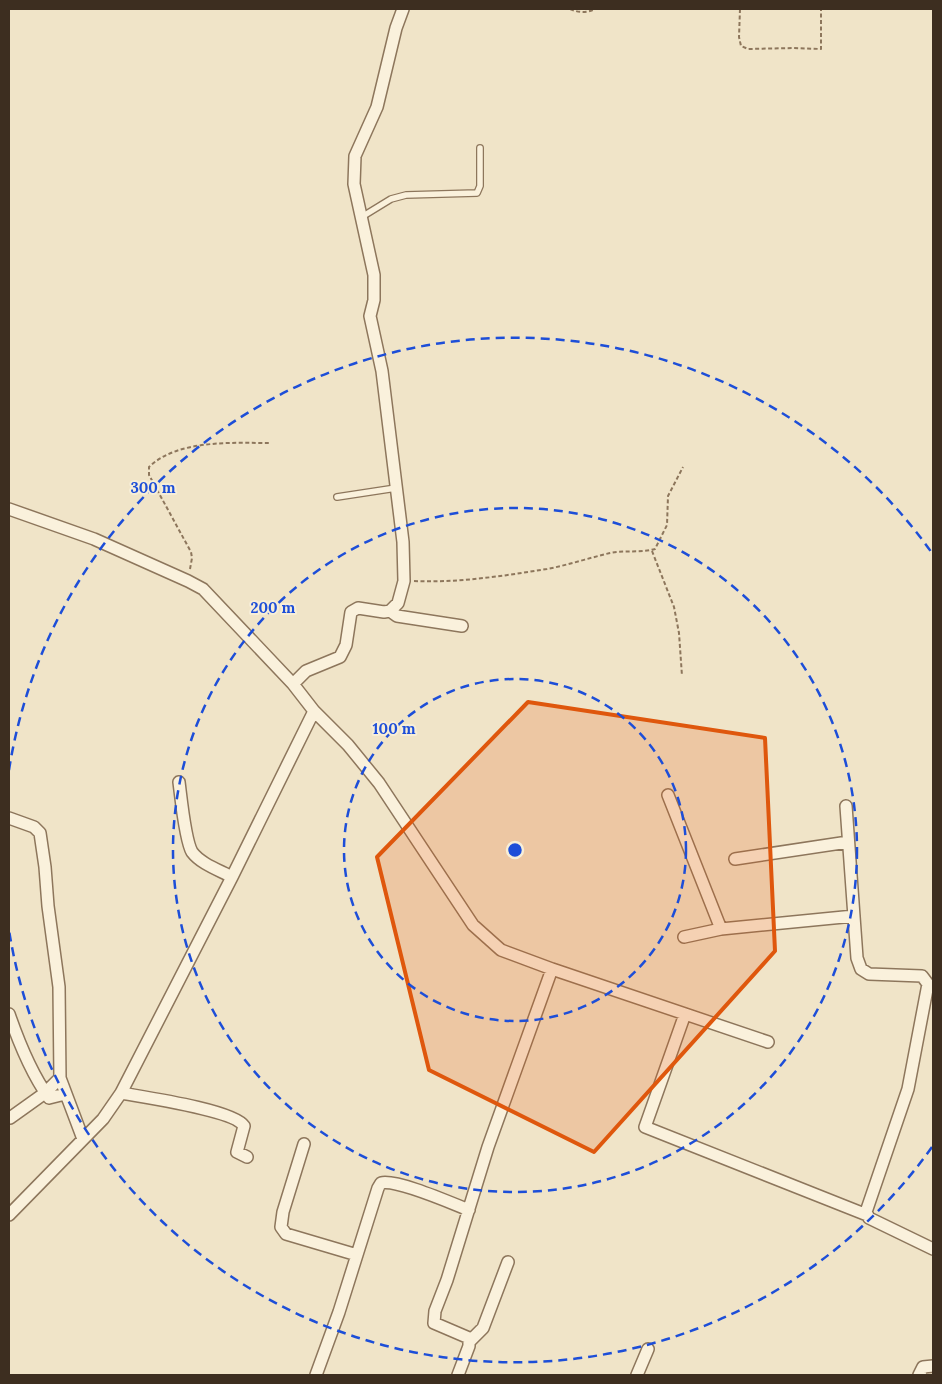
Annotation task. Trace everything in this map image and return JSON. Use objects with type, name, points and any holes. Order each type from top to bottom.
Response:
[{"type":"street","points":[[293,684],[306,671],[340,657],[346,645],[350,616],[354,609],[361,608],[384,612],[390,610],[398,603],[404,581],[403,542],[382,371],[370,316],[374,300],[374,275],[354,184],[355,156],[377,106],[396,28],[403,9]]},
{"type":"street","points":[[9,509],[94,539],[202,589],[293,684],[314,711],[348,745],[379,783],[473,925],[501,950],[768,1042]]},
{"type":"street","points":[[390,610],[396,616],[462,626]]},
{"type":"street","points":[[9,1216],[103,1119],[121,1093],[232,877],[314,711]]},
{"type":"street","points":[[179,782],[184,821],[192,851],[203,862],[232,877]]},
{"type":"street","points":[[668,795],[721,930]]},
{"type":"street","points":[[846,806],[857,958],[862,969],[869,974],[922,976],[928,984],[908,1089],[867,1210],[867,1215]]},
{"type":"street","points":[[9,818],[34,827],[40,833],[46,867],[48,906],[60,986],[60,1078],[83,1139]]},
{"type":"street","points":[[734,859],[848,842]]},
{"type":"street","points":[[684,937],[721,930],[854,916]]},
{"type":"street","points":[[470,1341],[467,1337],[433,1320],[488,1147],[552,969]]},
{"type":"street","points":[[9,1014],[27,1060],[45,1093],[49,1098],[65,1094]]},
{"type":"street","points":[[685,1014],[645,1127],[867,1215],[869,1218],[933,1249]]},
{"type":"street","points":[[10,1118],[45,1093],[60,1078]]},
{"type":"street","points":[[121,1093],[201,1108],[239,1121],[244,1126],[237,1152],[247,1157]]},
{"type":"street","points":[[304,1144],[283,1212],[281,1226],[286,1234],[357,1255]]},
{"type":"street","points":[[316,1375],[339,1312],[378,1188],[381,1184],[385,1182],[402,1186],[469,1210]]},
{"type":"street","points":[[458,1375],[470,1341],[483,1328],[508,1262]]},
{"type":"street","points":[[637,1375],[648,1349]]},
{"type":"street","points":[[919,1375],[924,1367],[933,1366]]},
{"type":"lane","points":[[360,218],[391,199],[406,195],[477,193],[480,186],[480,148]]},
{"type":"lane","points":[[337,497],[396,488]]},
{"type":"path","points":[[570,9],[578,12],[590,12],[595,9]]},
{"type":"path","points":[[740,9],[739,37],[741,46],[748,49],[794,48],[814,50],[821,49],[821,9]]},
{"type":"path","points":[[188,581],[192,558],[191,552],[149,475],[149,466],[168,454],[199,446],[271,443]]},
{"type":"path","points":[[404,581],[450,581],[489,577],[548,569],[622,551],[655,549],[667,525],[668,496],[683,467]]},
{"type":"path","points":[[652,550],[674,608],[679,633],[682,676]]},
{"type":"highlighted area","points":[[528,702],[765,738],[775,951],[594,1152],[429,1070],[377,857]]}]
